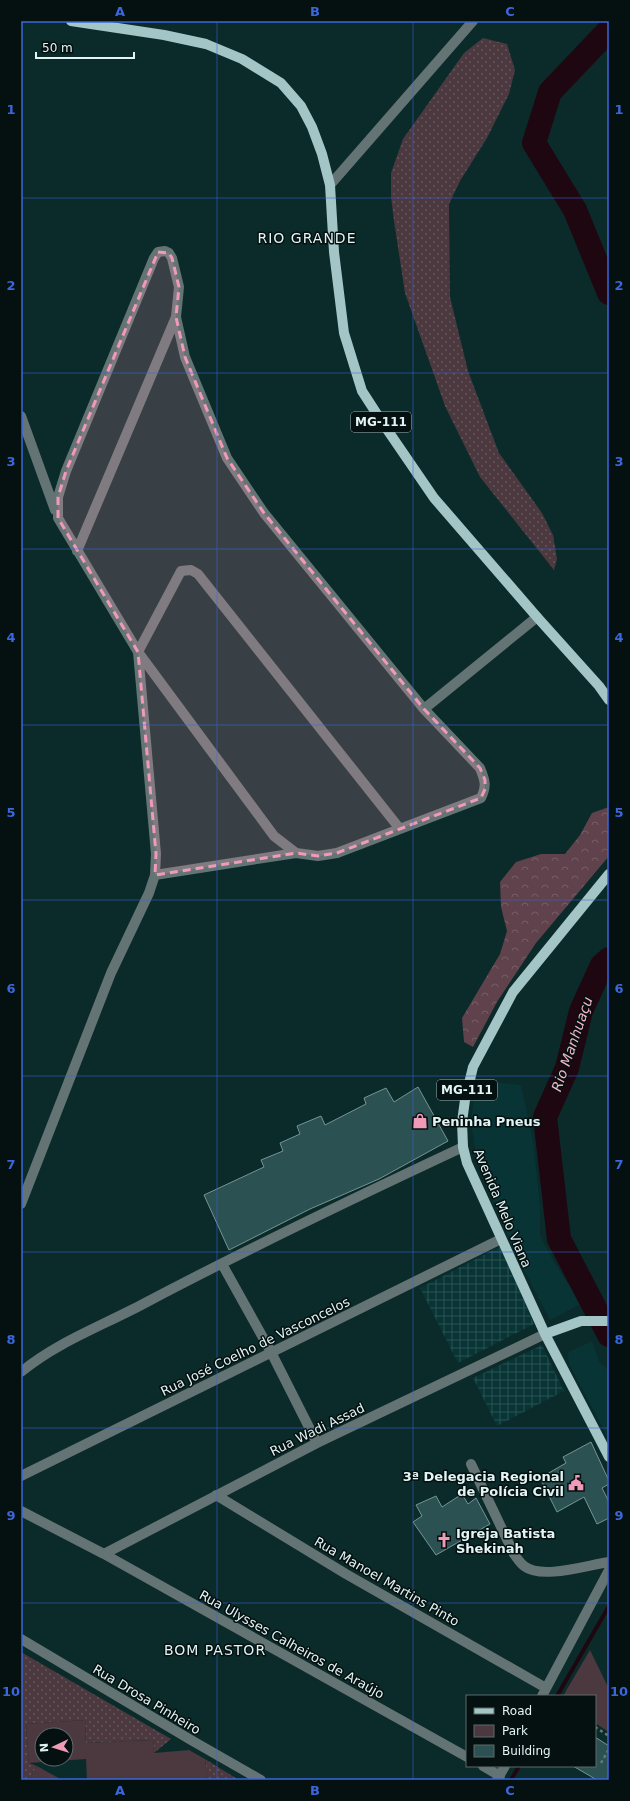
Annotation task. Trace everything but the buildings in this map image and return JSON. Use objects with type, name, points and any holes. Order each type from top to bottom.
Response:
[{"type":"main road","name":"MG-111","points":[[71,21],[164,35],[206,44],[242,59],[281,83],[301,106],[312,127],[322,154],[330,185],[334,252],[344,333],[362,391],[434,498],[599,686],[609,700]]},
{"type":"main road","name":"Avenida Melo Viana","points":[[609,874],[588,901],[548,946],[512,992],[473,1067],[465,1100],[462,1122],[463,1147],[467,1163],[545,1334],[609,1457]]},
{"type":"main road","points":[[545,1334],[581,1321],[609,1321]]},
{"type":"street","points":[[330,185],[473,21]]},
{"type":"street","points":[[58,518],[58,497],[66,471],[154,258],[158,252],[169,253],[172,258],[179,287],[176,317],[77,552]]},
{"type":"street","points":[[155,875],[296,853],[318,856],[337,853],[481,798],[486,789],[485,780],[480,768],[424,709],[264,513],[227,458],[185,357],[176,317]]},
{"type":"street","points":[[21,416],[58,518],[138,652],[274,836],[296,853]]},
{"type":"street","points":[[21,1204],[111,973],[150,893],[155,875],[156,854],[138,652],[181,571],[191,570],[198,574],[400,829]]},
{"type":"street","points":[[424,709],[537,617]]},
{"type":"street","points":[[21,1372],[35,1361],[72,1340],[336,1206],[463,1147]]},
{"type":"street","name":"Rua José Coelho de Vasconcelos","points":[[21,1476],[501,1239]]},
{"type":"street","points":[[222,1264],[271,1352],[317,1443]]},
{"type":"street","name":"Rua Wadi Assad","points":[[104,1554],[317,1443],[545,1334]]},
{"type":"street","points":[[471,1464],[514,1554],[524,1566],[536,1571],[550,1572],[609,1562]]},
{"type":"street","name":"Rua Manoel Martins Pinto","points":[[216,1495],[544,1692]]},
{"type":"street","name":"Rua Ulysses Calheiros de Araújo","points":[[21,1511],[104,1554],[466,1756]]},
{"type":"street","points":[[544,1692],[609,1570]]},
{"type":"street","name":"Rua Drosa Pinheiro","points":[[21,1639],[190,1740],[261,1780]]},
{"type":"street","points":[[483,1767],[498,1778],[504,1767]]},
{"type":"path","points":[[596,1728],[609,1736]]},
{"type":"path","points":[[601,1763],[609,1749]]},
{"type":"highlighted area","points":[[158,252],[169,253],[172,258],[179,287],[176,317],[185,357],[227,458],[264,513],[424,709],[480,768],[485,780],[485,789],[481,798],[337,853],[318,856],[296,853],[155,875],[156,854],[138,652],[58,518],[58,497],[66,471]]},
{"type":"shaded area","points":[[476,1080],[521,1085],[533,1140],[540,1205],[540,1235],[554,1262],[581,1304],[550,1320],[512,1247],[476,1157],[471,1121]]},
{"type":"shaded area","points":[[501,1246],[534,1324],[458,1363],[420,1288]]},
{"type":"shaded area","points":[[592,1341],[600,1363],[609,1370],[609,1440],[569,1364],[568,1352]]},
{"type":"shaded area","points":[[542,1345],[564,1391],[497,1426],[473,1378]]},
{"type":"green space","points":[[483,38],[507,44],[515,70],[509,94],[487,138],[460,181],[449,204],[450,297],[468,371],[499,453],[542,513],[553,535],[557,559],[554,570],[480,477],[445,406],[405,293],[394,221],[391,197],[391,173],[403,139],[464,53]]},
{"type":"green space","points":[[609,807],[609,856],[536,943],[497,1002],[473,1047],[464,1042],[462,1018],[500,954],[507,931],[501,907],[500,882],[516,862],[541,854],[565,854],[580,835],[592,813]]},
{"type":"green space","points":[[590,1650],[609,1689],[609,1732],[596,1724],[596,1695],[564,1695]]},
{"type":"green space","points":[[21,1652],[171,1739],[154,1753],[153,1740],[86,1743],[85,1720],[26,1724],[29,1763],[36,1767],[29,1780],[21,1780]]},
{"type":"green space","points":[[85,1720],[86,1743],[153,1740],[154,1753],[189,1750],[205,1759],[207,1780],[87,1780],[86,1759],[74,1760],[74,1727],[34,1727],[34,1763],[29,1763],[26,1724]]},
{"type":"green space","points":[[205,1759],[239,1780],[207,1780]]},
{"type":"green space","points":[[36,1767],[39,1767],[62,1780],[29,1780]]},
{"type":"waterway","name":"Rio Manhuaçu","points":[[609,30],[550,92],[534,143],[575,210],[609,293]]},
{"type":"waterway","name":"Rio Manhuaçu","points":[[609,959],[602,965],[581,1011],[567,1068],[545,1117],[559,1239],[609,1335]]},
{"type":"waterway","points":[[558,1695],[609,1606]]},
{"type":"waterway","points":[[511,1780],[518,1767]]},
{"type":"place","name":"Peninha Pneus","points":[[420,1121]]},
{"type":"place","name":"3ª Delegacia Regional de Polícia Civil","points":[[576,1483]]},
{"type":"place","name":"Igreja Batista Shekinah","points":[[444,1540]]},
{"type":"district","name":"RIO GRANDE","points":[[307,238]]},
{"type":"district","name":"BOM PASTOR","points":[[215,1650]]}]
